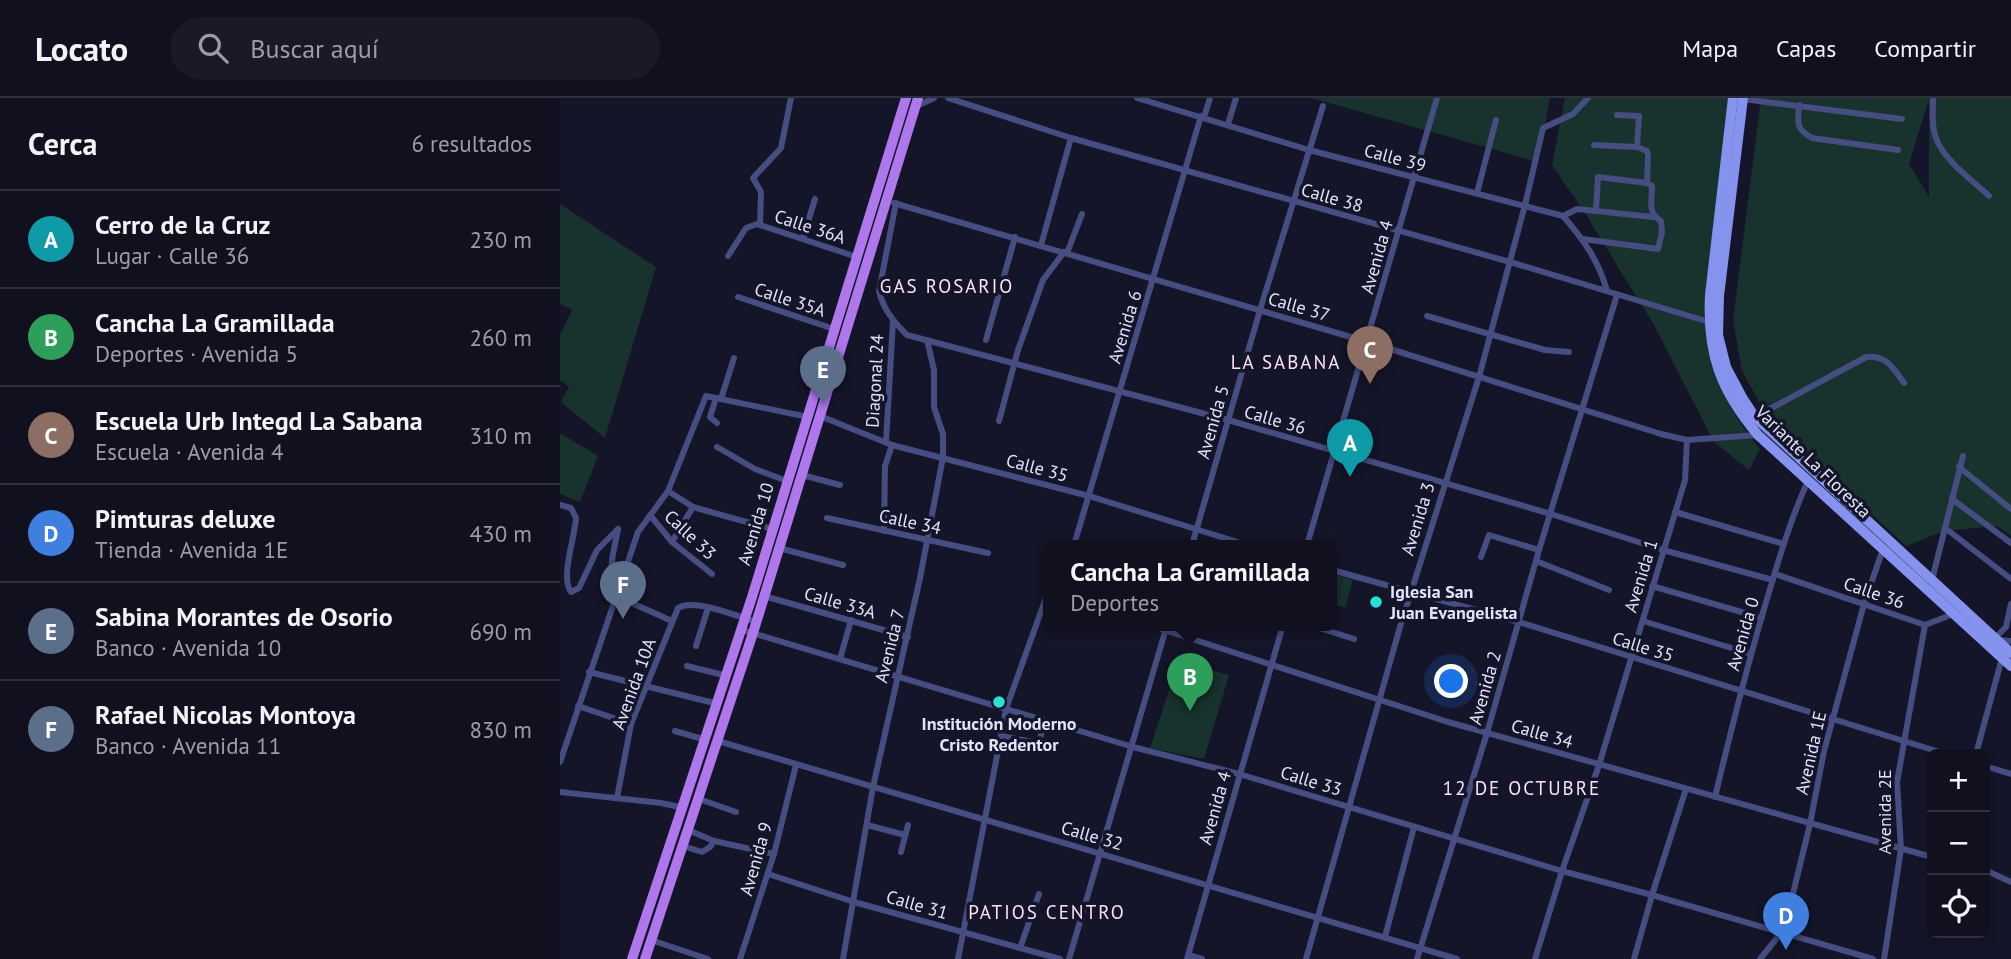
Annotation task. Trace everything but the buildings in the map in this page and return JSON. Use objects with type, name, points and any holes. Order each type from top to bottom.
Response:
[{"type":"main road","name":"Avenida 10","points":[[645,959],[718,741],[772,529],[834,329],[857,257],[886,200],[906,98]]},
{"type":"main road","name":"Variante La Floresta","points":[[1739,98],[1709,322],[1718,372],[1734,406],[1758,435],[1882,549],[1997,639],[2011,666]]},
{"type":"main road","name":"Avenida 10","points":[[632,959],[727,676],[764,596],[916,102]]},
{"type":"main road","name":"Variante La Floresta","points":[[1714,296],[1721,352],[1735,386],[1755,417],[1932,580],[1959,610],[2007,655]]},
{"type":"street","points":[[760,225],[761,192],[753,178],[781,148],[791,98]]},
{"type":"street","points":[[916,102],[934,98]]},
{"type":"street","name":"Calle 38","points":[[948,98],[1071,138],[1510,262],[1709,322]]},
{"type":"street","name":"Calle 39","points":[[1137,98],[1309,150],[1563,216]]},
{"type":"street","name":"Avenida 6","points":[[1075,540],[1185,170],[1210,98]]},
{"type":"street","points":[[1228,124],[1236,98]]},
{"type":"street","name":"Avenida 4","points":[[1308,540],[1437,98]]},
{"type":"street","name":"Avenida 3","points":[[1306,959],[1379,698],[1444,482],[1479,377],[1544,128],[1573,114],[1588,98]]},
{"type":"street","points":[[1739,98],[1902,119]]},
{"type":"street","points":[[1933,98],[1933,125],[1937,142],[1950,159],[1989,196]]},
{"type":"street","points":[[1799,105],[1798,125],[1802,132],[1812,138],[1898,150]]},
{"type":"street","name":"Avenida 5","points":[[1194,540],[1323,106]]},
{"type":"street","points":[[1617,115],[1639,116],[1637,147]]},
{"type":"street","points":[[1477,194],[1496,120]]},
{"type":"street","points":[[1041,245],[1071,138]]},
{"type":"street","points":[[1594,145],[1637,147],[1647,151],[1647,183]]},
{"type":"street","points":[[1596,210],[1598,177],[1647,183],[1652,186],[1653,216]]},
{"type":"street","points":[[803,238],[815,200]]},
{"type":"street","points":[[886,200],[879,291],[893,321]]},
{"type":"street","name":"Calle 37","points":[[886,200],[1368,342],[1687,440],[1758,435]]},
{"type":"street","points":[[1583,239],[1658,249],[1662,232],[1661,221],[1653,216],[1577,209],[1563,216],[1583,239],[1597,264],[1606,291]]},
{"type":"street","points":[[999,421],[1043,280],[1065,252],[1082,214]]},
{"type":"street","name":"Calle 36A","points":[[728,256],[746,228],[760,225],[857,257]]},
{"type":"street","points":[[986,340],[1014,237]]},
{"type":"street","name":"Avenida 2","points":[[1417,959],[1617,295]]},
{"type":"street","name":"Calle 35A","points":[[738,297],[834,329]]},
{"type":"street","points":[[1427,316],[1545,350],[1569,352]]},
{"type":"street","name":"Calle 36","points":[[893,321],[907,335],[927,341],[1228,420],[1551,513],[1663,550],[1774,577],[1925,625]]},
{"type":"street","name":"Diagonal 24","points":[[884,531],[893,321]]},
{"type":"street","name":"Avenida 7","points":[[843,959],[873,788],[908,636],[943,457],[943,434],[934,407],[934,370],[927,341]]},
{"type":"street","points":[[1755,417],[1866,356],[1886,359],[1904,383]]},
{"type":"street","points":[[717,423],[710,417],[734,358]]},
{"type":"street","points":[[560,762],[638,533],[668,491],[706,396],[808,416]]},
{"type":"street","name":"Calle 35","points":[[820,416],[889,443],[1088,496],[1231,540]]},
{"type":"street","name":"Avenida 1","points":[[1535,959],[1599,765],[1685,480],[1687,440]]},
{"type":"street","points":[[717,447],[755,469],[788,481]]},
{"type":"street","points":[[1932,580],[1963,456]]},
{"type":"street","points":[[1959,467],[2011,509]]},
{"type":"street","points":[[802,475],[839,485]]},
{"type":"street","name":"Avenida 0","points":[[1715,797],[1751,654],[1784,544],[1808,481]]},
{"type":"street","points":[[668,491],[693,507],[772,529]]},
{"type":"street","points":[[1952,499],[2011,543]]},
{"type":"street","points":[[560,505],[571,508],[576,518],[565,575],[566,588],[570,592],[579,588],[597,550],[618,529],[610,574],[615,596],[672,621]]},
{"type":"street","points":[[672,542],[693,507]]},
{"type":"street","points":[[1675,512],[1784,544]]},
{"type":"street","name":"Calle 33","points":[[650,515],[672,542],[712,574]]},
{"type":"street","name":"Calle 34","points":[[827,518],[988,553]]},
{"type":"street","points":[[1945,528],[2011,579]]},
{"type":"street","points":[[1481,558],[1489,536],[1539,550]]},
{"type":"street","points":[[779,548],[843,565]]},
{"type":"street","name":"Avenida 1E","points":[[1760,959],[1782,932],[1810,824],[1824,751],[1864,604],[1882,549]]},
{"type":"street","points":[[1536,561],[1609,590]]},
{"type":"street","name":"Calle 35","points":[[1337,571],[1519,622],[1931,749]]},
{"type":"street","points":[[1653,586],[1762,618]]},
{"type":"street","name":"Calle 33A","points":[[764,596],[908,636]]},
{"type":"street","name":"Calle 33","points":[[684,605],[696,604],[840,659],[1133,747],[1350,807],[1562,872],[1782,932],[1853,956],[1873,959]]},
{"type":"street","points":[[1997,639],[2006,627],[2011,604]]},
{"type":"street","name":"Avenida 10A","points":[[617,798],[631,724],[672,621],[678,608],[684,605]]},
{"type":"street","points":[[696,646],[708,608]]},
{"type":"street","points":[[958,959],[1006,709],[1043,609]]},
{"type":"street","points":[[1925,625],[1959,610]]},
{"type":"street","points":[[840,659],[851,621]]},
{"type":"street","points":[[1643,621],[1751,654]]},
{"type":"street","name":"Avenida 2E","points":[[1884,959],[1901,849],[1897,782],[1925,625]]},
{"type":"street","points":[[1069,959],[1166,631]]},
{"type":"street","name":"Calle 34","points":[[1176,631],[1487,733],[1927,855]]},
{"type":"street","name":"Avenida 4","points":[[1188,957],[1281,631]]},
{"type":"street","points":[[1329,631],[1354,639]]},
{"type":"street","points":[[1997,639],[2011,640]]},
{"type":"street","points":[[1978,749],[2007,655]]},
{"type":"street","points":[[687,666],[727,676]]},
{"type":"street","points":[[589,672],[718,704]]},
{"type":"street","points":[[578,706],[631,724]]},
{"type":"street","points":[[1001,736],[1039,743],[1044,720]]},
{"type":"street","points":[[675,731],[706,740]]},
{"type":"street","name":"Calle 32","points":[[718,741],[1457,959]]},
{"type":"street","name":"Avenida 9","points":[[740,959],[774,854],[796,765]]},
{"type":"street","points":[[1990,768],[2011,774]]},
{"type":"street","points":[[1634,959],[1686,789]]},
{"type":"street","points":[[560,792],[684,808]]},
{"type":"street","points":[[699,799],[736,812]]},
{"type":"street","points":[[867,825],[905,835]]},
{"type":"street","points":[[901,852],[908,825]]},
{"type":"street","points":[[1385,937],[1414,827]]},
{"type":"street","points":[[688,830],[714,841],[774,854]]},
{"type":"street","points":[[683,846],[702,852],[714,841]]},
{"type":"street","points":[[1990,872],[2011,882]]},
{"type":"street","name":"Calle 31","points":[[768,874],[854,902],[1060,959]]},
{"type":"street","points":[[1020,948],[1039,894]]},
{"type":"street","points":[[651,940],[708,959]]},
{"type":"street","points":[[1188,957],[1202,959]]},
{"type":"green space","points":[[1311,98],[1550,98],[1538,162]]},
{"type":"green space","points":[[1565,98],[1730,98],[1711,355],[1719,382],[1730,405],[1760,449],[1749,470],[1714,442],[1655,327],[1552,165]]},
{"type":"green space","points":[[1761,98],[2011,98],[2011,536],[1997,526],[1944,531],[1906,546],[1768,418],[1742,371],[1733,320]],"holes":[[[1929,103],[1929,197],[1909,164]]]},
{"type":"green space","points":[[560,204],[656,267],[605,438],[561,402],[569,387],[560,380],[560,335],[572,310],[560,304]]},
{"type":"green space","points":[[560,433],[598,456],[580,502],[560,494]]},
{"type":"green space","points":[[1337,575],[1353,580],[1345,608],[1337,606]]},
{"type":"green space","points":[[1179,661],[1229,675],[1204,759],[1150,748]]},
{"type":"place","name":"Escuela Urb Integd La Sabana","points":[[1370,384]]},
{"type":"place","name":"Sabina Morantes de Osorio","points":[[823,404]]},
{"type":"place","name":"Cerro de la Cruz","points":[[1350,477]]},
{"type":"place","name":"Iglesia San Juan Evangelista","points":[[1376,602]]},
{"type":"place","name":"Rafael Nicolas Montoya","points":[[623,619]]},
{"type":"place","name":"Institución Moderno Cristo Redentor","points":[[999,702]]},
{"type":"place","name":"Cancha La Gramillada","points":[[1190,711]]},
{"type":"place","name":"Pimturas deluxe","points":[[1786,950]]},
{"type":"district","name":"GAS ROSARIO","points":[[947,286]]},
{"type":"district","name":"LA SABANA","points":[[1286,362]]},
{"type":"district","name":"12 DE OCTUBRE","points":[[1522,788]]},
{"type":"district","name":"PATIOS CENTRO","points":[[1047,912]]}]
